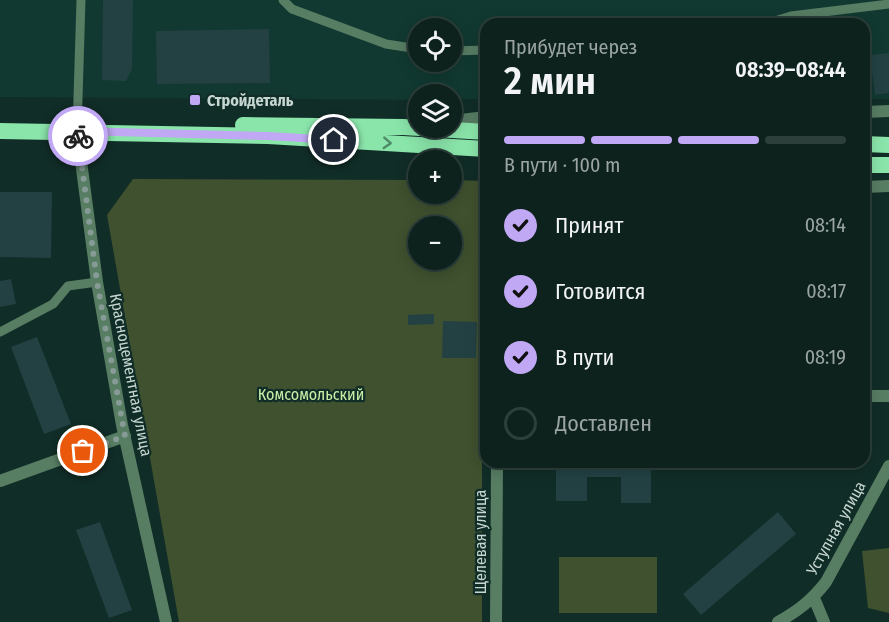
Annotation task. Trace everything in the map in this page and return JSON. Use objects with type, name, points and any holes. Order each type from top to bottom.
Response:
[{"type":"highway","points":[[77,131],[267,125],[408,126]]},
{"type":"highway","points":[[462,130],[480,132]]},
{"type":"highway","points":[[0,131],[268,136],[480,149]]},
{"type":"highway","points":[[870,144],[889,145]]},
{"type":"highway","points":[[870,165],[889,165]]},
{"type":"street","points":[[870,112],[889,111]]},
{"type":"street","points":[[462,120],[480,118]]},
{"type":"street","name":"Красноцементная улица","points":[[77,131],[97,282],[125,436],[166,622]]},
{"type":"street","points":[[870,188],[889,186]]},
{"type":"street","points":[[870,396],[889,396]]},
{"type":"street","points":[[0,481],[125,436]]},
{"type":"street","name":"Уступная улица","points":[[778,622],[796,613],[814,597],[826,582],[889,466]]},
{"type":"street","name":"Щелевая улица","points":[[496,622],[497,468]]},
{"type":"street","points":[[814,597],[824,622]]},
{"type":"lane","points":[[77,131],[81,0]]},
{"type":"lane","points":[[283,0],[292,9],[386,44],[408,47]]},
{"type":"lane","points":[[784,18],[858,6],[889,4]]},
{"type":"lane","points":[[462,51],[480,50]]},
{"type":"lane","points":[[0,332],[53,304],[68,286],[97,282]]},
{"type":"shaded area","points":[[0,0],[889,0],[889,99],[870,99],[870,18],[480,18],[480,99],[462,99],[462,84],[408,84],[408,100],[0,97]]},
{"type":"green space","name":"Комсомольский","points":[[133,179],[408,180],[408,204],[462,204],[462,180],[480,181],[482,622],[179,622],[107,215]]},
{"type":"green space","points":[[889,548],[889,613],[868,608],[862,551]]},
{"type":"green space","points":[[559,557],[657,557],[657,613],[559,613]]},
{"type":"building","points":[[103,0],[133,0],[132,69],[126,81],[102,80]]},
{"type":"building","points":[[269,29],[270,83],[157,84],[156,31]]},
{"type":"building","points":[[889,53],[889,93],[875,95],[870,55]]},
{"type":"building","points":[[0,192],[52,192],[51,258],[0,257]]},
{"type":"building","points":[[11,279],[16,304],[0,307],[0,281]]},
{"type":"building","points":[[434,314],[434,324],[408,325],[408,315]]},
{"type":"building","points":[[443,321],[477,322],[476,358],[442,358]]},
{"type":"building","points":[[37,337],[71,424],[44,434],[11,347]]},
{"type":"building","points":[[556,468],[651,468],[651,503],[621,503],[621,477],[587,477],[587,501],[556,501]]},
{"type":"building","points":[[778,512],[796,534],[701,615],[683,594]]},
{"type":"building","points":[[100,522],[132,610],[109,618],[76,530]]},
{"type":"way so far","points":[[78,136],[97,282],[125,436],[83,451]]},
{"type":"place","name":"Стройдеталь","points":[[195,100]]},
{"type":"route","points":[[78,136],[77,131],[334,140]]}]
